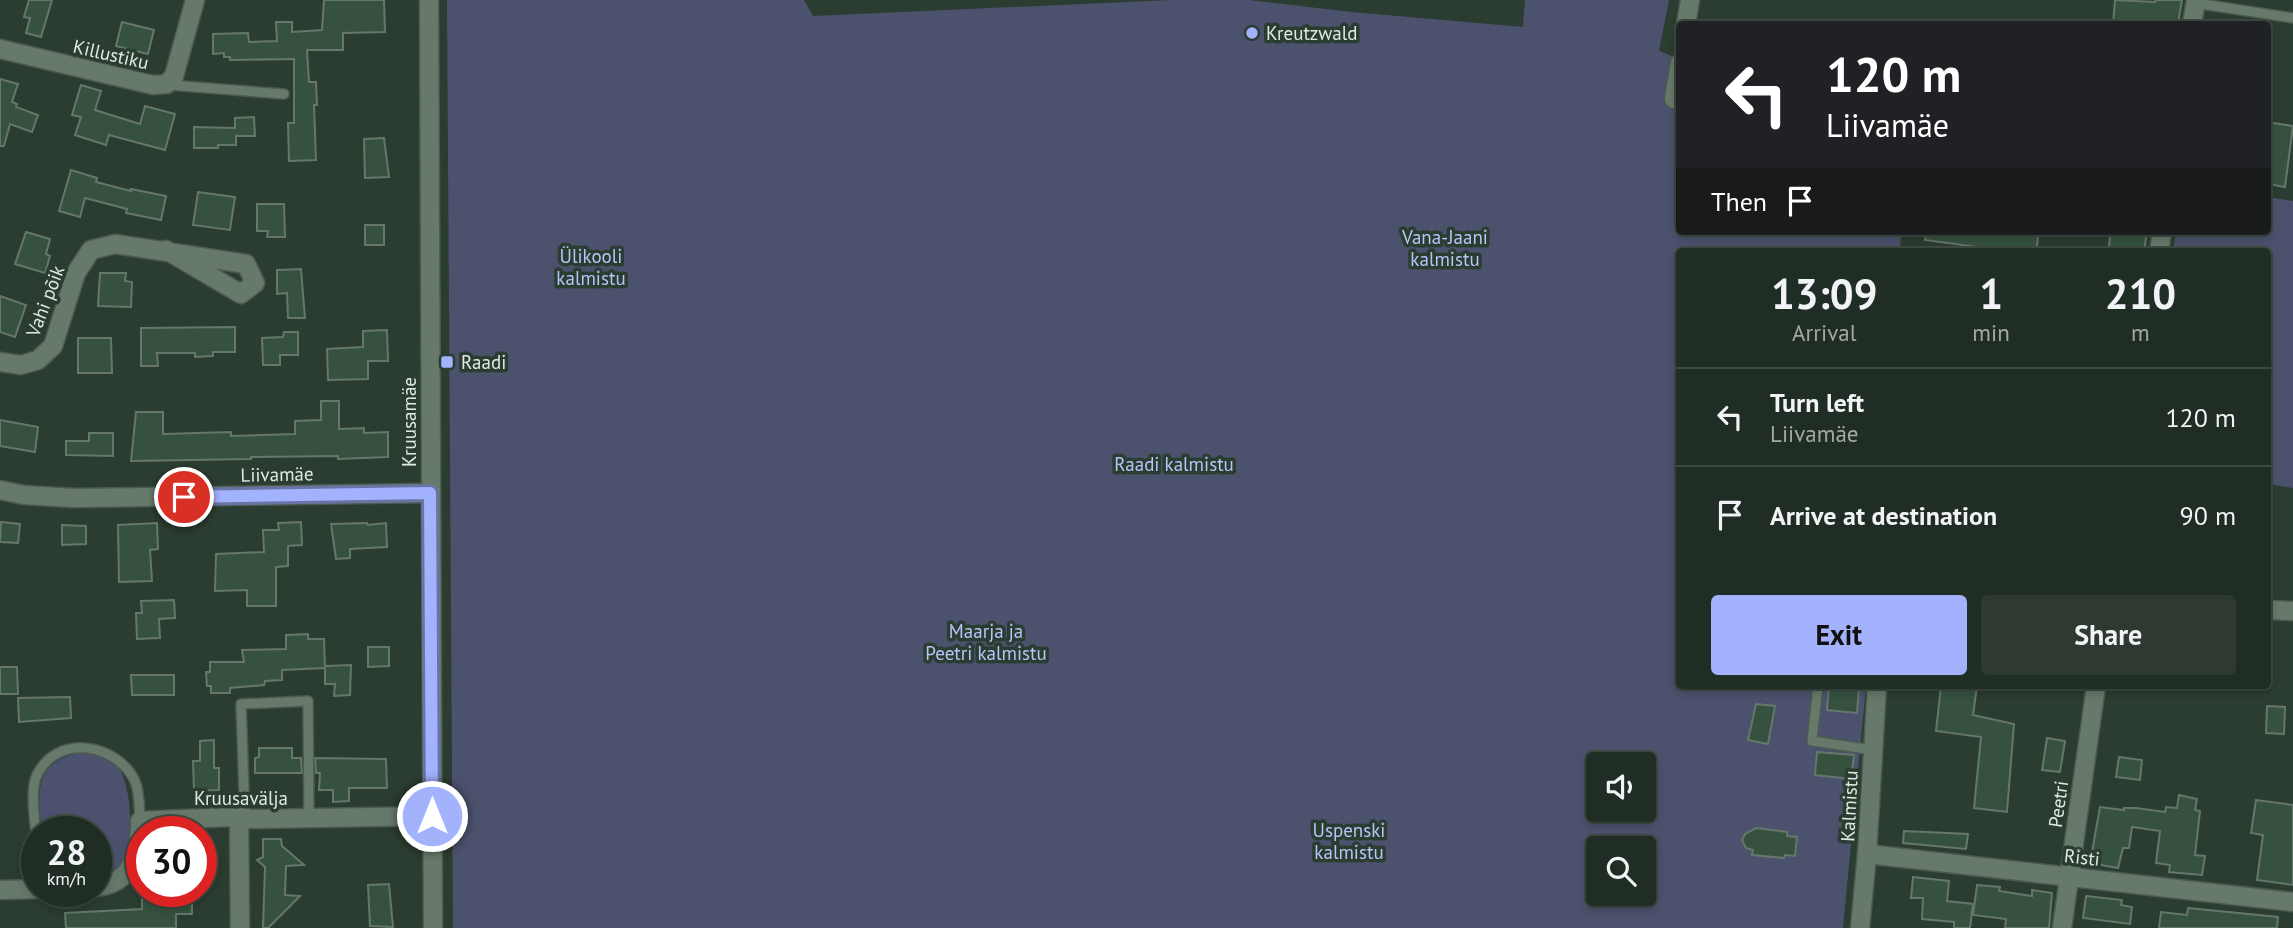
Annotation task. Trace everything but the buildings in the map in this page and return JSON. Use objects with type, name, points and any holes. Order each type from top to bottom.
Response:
[{"type":"street","name":"Killustiku","points":[[0,49],[153,85],[167,84],[174,76],[195,0]]},
{"type":"street","name":"Kruusamäe","points":[[429,0],[433,928]]},
{"type":"street","points":[[1686,21],[1690,0]]},
{"type":"street","points":[[2193,21],[2196,2]]},
{"type":"street","points":[[1674,99],[1676,87]]},
{"type":"street","name":"Vahi põik","points":[[0,362],[21,365],[38,360],[53,346],[76,272],[91,250],[115,244],[166,250]]},
{"type":"street","name":"Liivamäe","points":[[0,490],[24,495],[74,498],[430,493]]},
{"type":"street","points":[[2271,610],[2293,611]]},
{"type":"street","name":"Kalmistu","points":[[1860,928],[1877,689]]},
{"type":"street","name":"Peetri","points":[[2062,928],[2096,689]]},
{"type":"street","name":"Kruusavälja","points":[[217,818],[432,816]]},
{"type":"street","points":[[240,928],[242,818]]},
{"type":"street","name":"Risti","points":[[1867,854],[2293,902]]},
{"type":"street","points":[[0,890],[21,889]]},
{"type":"lane","points":[[2196,2],[2293,18]]},
{"type":"lane","points":[[167,84],[284,93]]},
{"type":"lane","points":[[1818,689],[1812,741],[1872,750]]},
{"type":"lane","points":[[242,818],[241,704],[309,701],[309,818]]},
{"type":"lane","points":[[35,816],[36,776],[47,761],[75,747],[90,747],[108,752],[127,769],[133,776],[138,792],[140,816]]},
{"type":"green space","name":"Maarja ja Peetri kalmistu","points":[[447,0],[804,0],[813,16],[1170,0],[1249,0],[1523,27],[1525,0],[1669,0],[1659,51],[1676,57],[1676,235],[1901,235],[1900,248],[1676,248],[1676,689],[1866,689],[1843,928],[453,928]]},
{"type":"green space","points":[[2271,197],[2293,201],[2293,488],[2271,484],[2271,248],[2174,248],[2175,235],[2271,235]]},
{"type":"green space","points":[[78,753],[100,755],[114,763],[123,776],[130,816],[126,816],[126,855],[123,864],[115,873],[112,874],[112,816],[40,816],[42,782],[53,764]]},
{"type":"place","name":"Kreutzwald","points":[[1252,33]]},
{"type":"place","name":"Raadi","points":[[447,362]]},
{"type":"route","points":[[184,497],[430,493],[432,816]]},
{"type":"park label","name":"Vana-Jaani kalmistu","points":[[1445,248]]},
{"type":"park label","name":"Ülikooli kalmistu","points":[[591,267]]},
{"type":"park label","name":"Raadi kalmistu","points":[[1174,464]]},
{"type":"park label","name":"Uspenski kalmistu","points":[[1349,841]]}]
